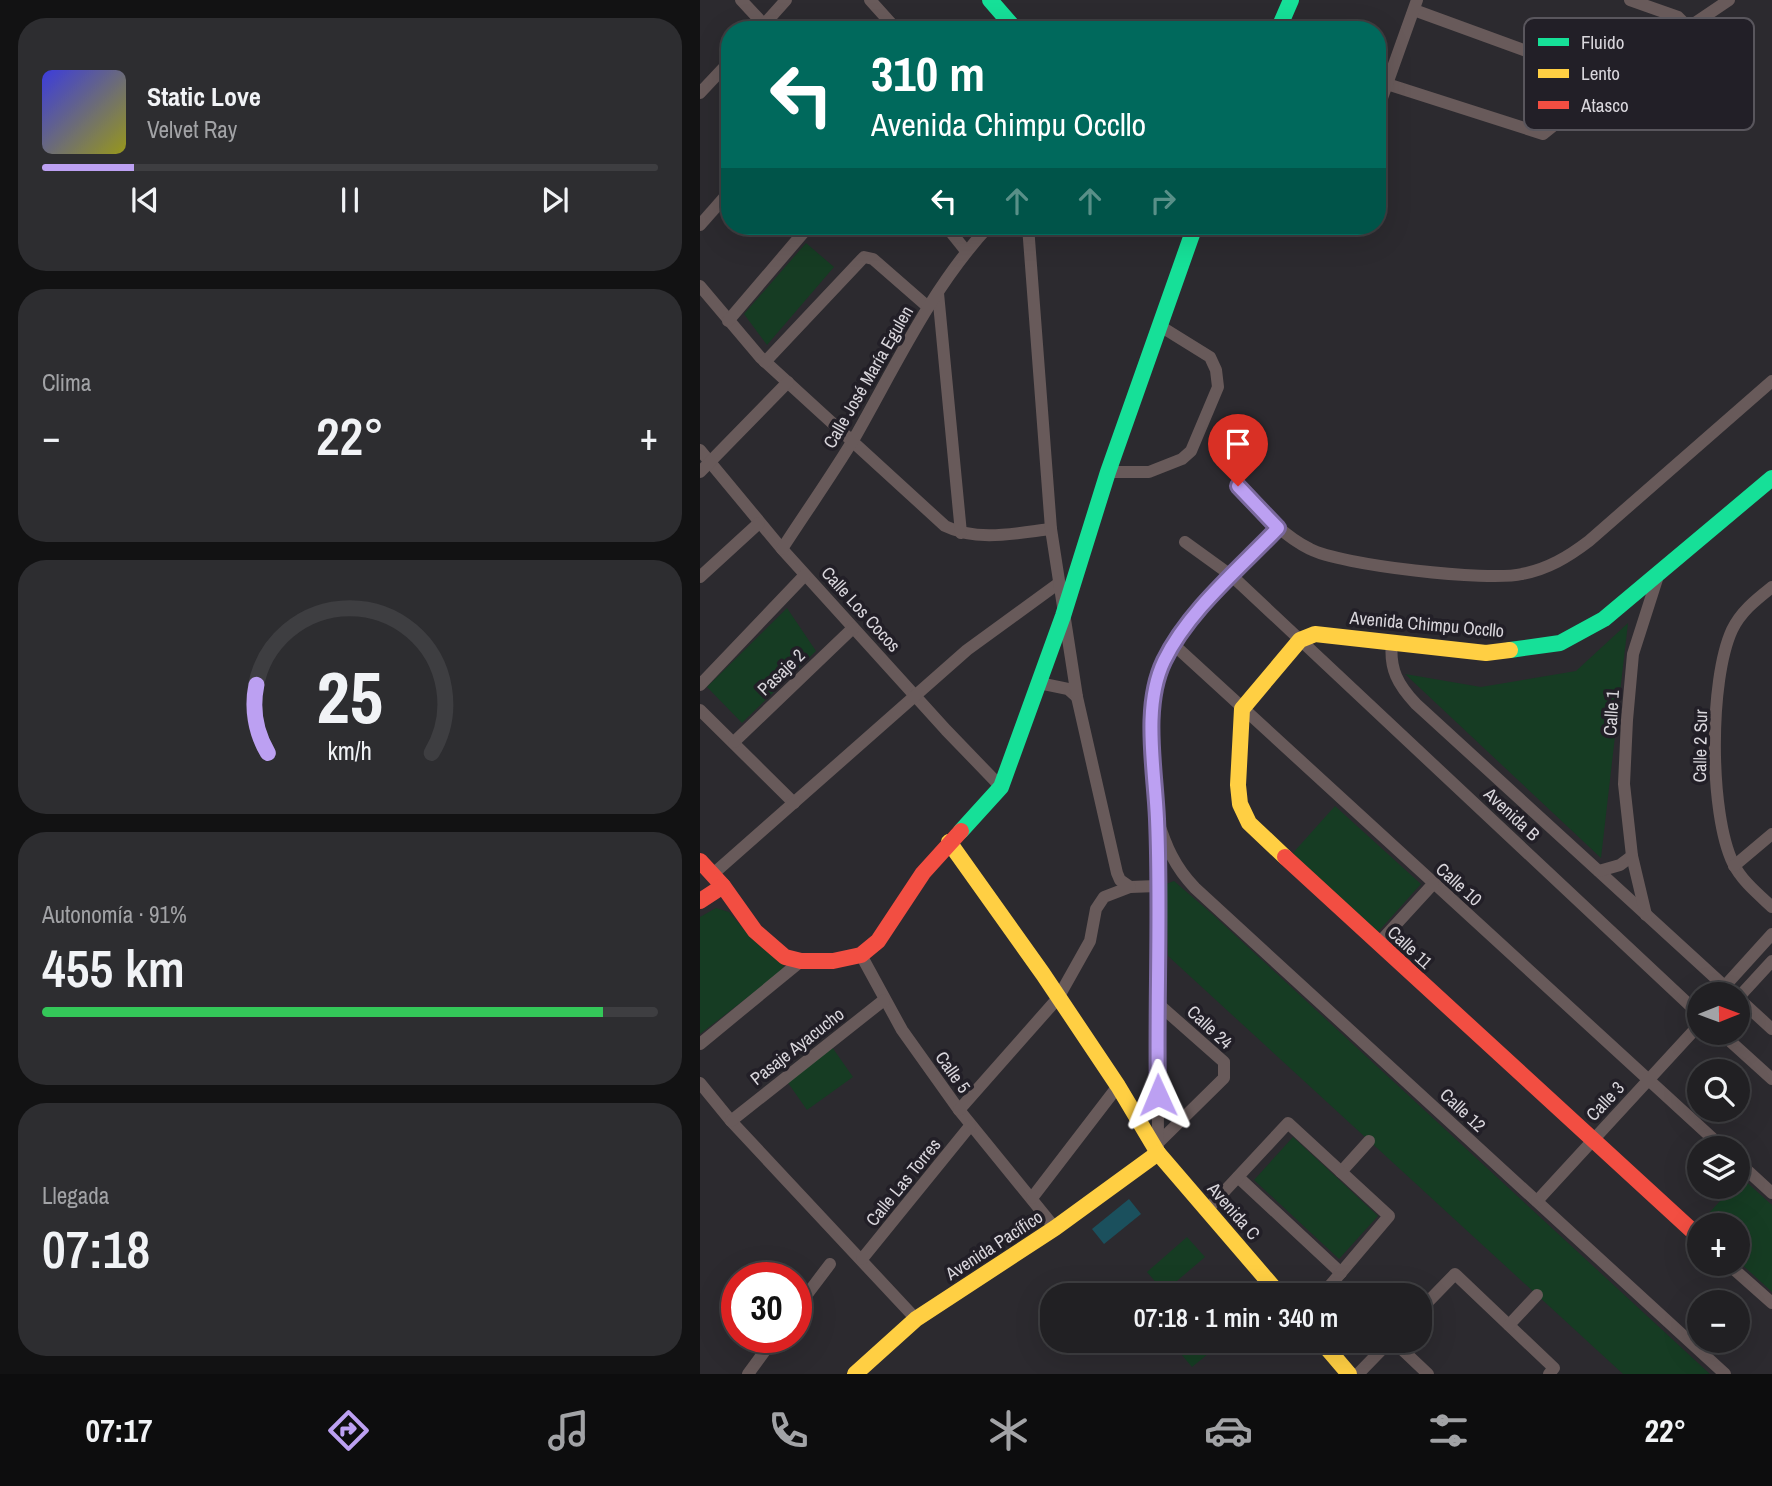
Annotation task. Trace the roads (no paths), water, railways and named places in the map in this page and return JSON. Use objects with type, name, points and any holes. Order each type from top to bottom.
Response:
[{"type":"street","points":[[741,0],[758,21]]},
{"type":"street","points":[[770,21],[786,0]]},
{"type":"street","points":[[870,0],[889,21]]},
{"type":"street","points":[[990,0],[1008,21]]},
{"type":"street","points":[[1282,21],[1291,0]]},
{"type":"street","points":[[1630,0],[1679,18]]},
{"type":"street","points":[[1702,18],[1729,0]]},
{"type":"street","points":[[1524,48],[1416,5],[1387,84],[1524,128]]},
{"type":"street","points":[[701,89],[721,70]]},
{"type":"street","points":[[1531,130],[1544,134],[1549,130]]},
{"type":"street","points":[[700,225],[721,201]]},
{"type":"street","points":[[728,321],[801,235]]},
{"type":"street","points":[[953,235],[966,251]]},
{"type":"street","name":"Calle José María Egulen","points":[[782,549],[852,441],[928,307],[966,251],[981,235]]},
{"type":"street","points":[[1029,235],[1051,529],[1063,616],[1077,697],[1117,873],[1120,880],[1130,887]]},
{"type":"street","points":[[708,871],[755,932],[785,957],[801,961],[833,961],[861,955],[878,941],[923,873],[1001,787],[1063,616],[1108,472],[1191,235]]},
{"type":"street","points":[[765,362],[864,257],[873,258],[928,307]]},
{"type":"street","points":[[700,286],[765,362],[945,526],[961,533],[994,535],[1051,529]]},
{"type":"street","points":[[938,293],[961,533]]},
{"type":"street","points":[[1108,472],[1149,472],[1182,459],[1191,451],[1218,387],[1216,370],[1210,357],[1160,326]]},
{"type":"street","points":[[705,467],[788,382]]},
{"type":"street","points":[[1238,486],[1278,528],[1311,550],[1341,559],[1494,576],[1519,575],[1542,569],[1566,558],[1589,541],[1772,382]]},
{"type":"street","name":"Calle Los Cocos","points":[[700,450],[705,467],[1001,787]]},
{"type":"street","name":"Avenida Chimpu Occllo","points":[[1300,640],[1315,634],[1486,653],[1560,643],[1604,619],[1772,478]]},
{"type":"street","points":[[700,578],[759,523]]},
{"type":"street","points":[[1158,1148],[1157,818],[1151,746],[1153,713],[1162,664],[1184,627],[1278,528]]},
{"type":"street","points":[[1185,542],[1232,576],[1300,640],[1242,709]]},
{"type":"street","points":[[700,685],[805,575]]},
{"type":"street","name":"Calle 1","points":[[1646,915],[1632,856],[1624,784],[1633,654],[1658,576]]},
{"type":"street","points":[[700,901],[708,871],[794,803],[967,650],[1059,583]]},
{"type":"street","name":"Calle 2 Sur","points":[[1770,593],[1745,609],[1732,630],[1723,663],[1715,749],[1717,810],[1723,840],[1734,866],[1772,907]]},
{"type":"street","name":"Pasaje 2","points":[[734,742],[853,628]]},
{"type":"street","name":"Avenida B","points":[[1300,640],[1687,999]]},
{"type":"street","name":"Avenida B","points":[[1392,642],[1390,660],[1395,676],[1409,697],[1718,982]]},
{"type":"street","name":"Calle 10","points":[[1173,645],[1710,1136]]},
{"type":"street","points":[[1039,683],[1068,689],[1077,697]]},
{"type":"street","name":"Calle 11","points":[[1242,709],[1238,785],[1240,804],[1249,822],[1378,944],[1687,1226]]},
{"type":"street","points":[[700,710],[794,803]]},
{"type":"street","name":"Calle 12","points":[[1157,818],[1167,849],[1178,870],[1725,1374]]},
{"type":"street","points":[[1734,866],[1772,834]]},
{"type":"street","points":[[949,842],[1158,1148]]},
{"type":"street","points":[[1599,871],[1620,865],[1632,856]]},
{"type":"street","points":[[959,1110],[1058,998],[1090,941],[1096,909],[1104,897],[1157,881],[1178,870]]},
{"type":"street","points":[[1378,944],[1433,884]]},
{"type":"street","points":[[1735,982],[1772,934]]},
{"type":"street","name":"Calle 5","points":[[861,955],[902,1030],[970,1126],[1055,1228]]},
{"type":"street","points":[[700,1044],[801,961]]},
{"type":"street","points":[[1750,985],[1772,961]]},
{"type":"street","name":"Pasaje Ayacucho","points":[[731,1121],[884,1000]]},
{"type":"street","name":"Calle 24","points":[[1156,1002],[1224,1062],[1226,1070],[1224,1078],[1158,1148]]},
{"type":"street","points":[[1750,1009],[1772,1029]]},
{"type":"street","name":"Calle 3","points":[[1537,1201],[1687,1038]]},
{"type":"street","points":[[1734,1045],[1772,1079]]},
{"type":"street","points":[[700,1083],[731,1121],[916,1319]]},
{"type":"street","points":[[1032,1198],[1118,1086]]},
{"type":"street","points":[[1207,1210],[1288,1124],[1389,1216],[1332,1283]]},
{"type":"street","name":"Calle Las Torres","points":[[862,1259],[970,1126]]},
{"type":"street","points":[[1341,1172],[1369,1141]]},
{"type":"street","name":"Avenida C","points":[[1158,1148],[1270,1283]]},
{"type":"street","name":"Avenida Pacífico","points":[[855,1374],[916,1319],[1055,1228],[1158,1148]]},
{"type":"street","points":[[1750,1173],[1772,1193]]},
{"type":"street","points":[[1238,1177],[1341,1273]]},
{"type":"street","points":[[812,1288],[830,1264]]},
{"type":"street","points":[[1432,1298],[1455,1274],[1509,1325],[1552,1371]]},
{"type":"street","points":[[1742,1276],[1772,1303]]},
{"type":"street","points":[[1509,1325],[1537,1295]]},
{"type":"street","points":[[748,1374],[763,1353]]},
{"type":"street","points":[[1331,1353],[1349,1374]]},
{"type":"street","points":[[1358,1374],[1379,1353]]},
{"type":"street","points":[[1406,1353],[1428,1374]]},
{"type":"water","points":[[1129,1199],[1141,1214],[1104,1244],[1092,1229]]}]
